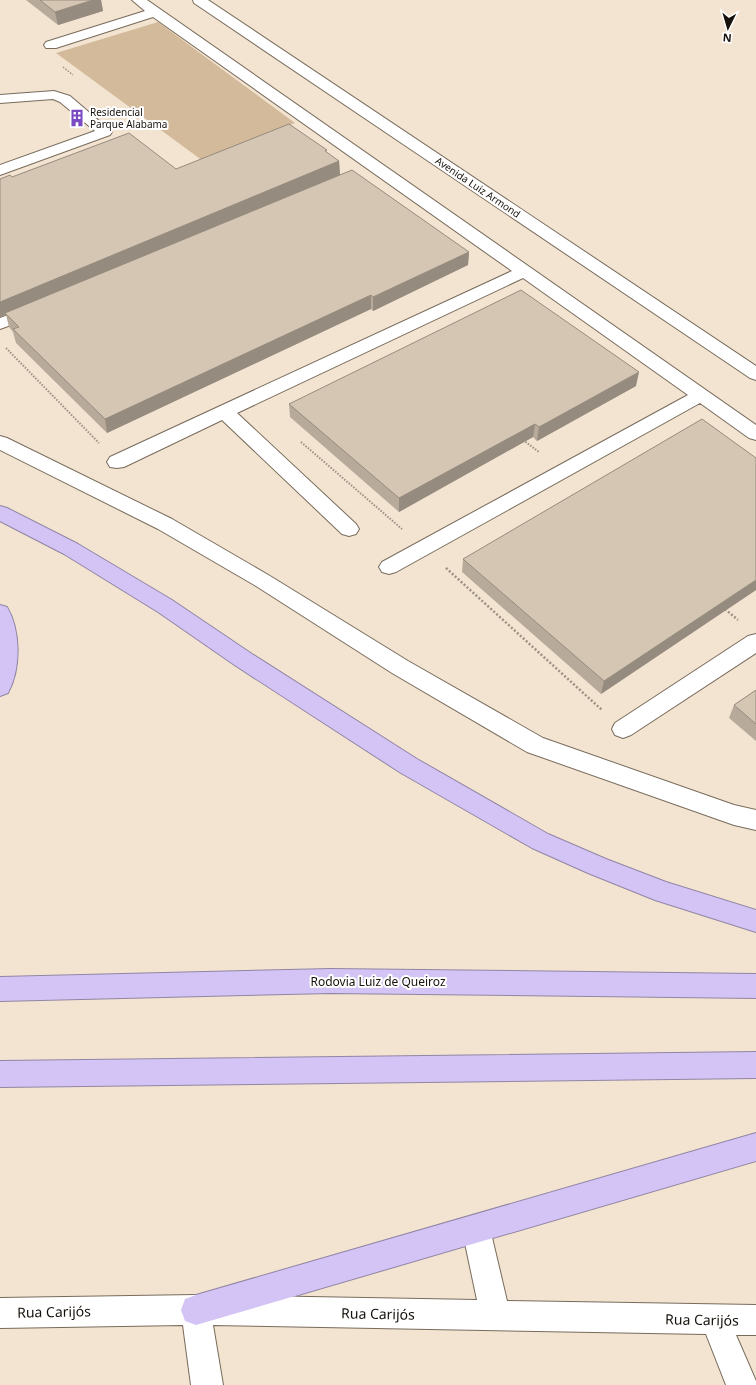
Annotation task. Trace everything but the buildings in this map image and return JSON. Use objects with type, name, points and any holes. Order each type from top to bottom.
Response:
[{"type":"highway","points":[[0,513],[71,549],[165,606],[244,660],[409,766],[540,841],[597,866],[664,892],[756,921]]},
{"type":"highway","points":[[0,613],[5,626],[5,671],[0,686]]},
{"type":"highway","name":"Rodovia Luiz de Queiroz","points":[[0,989],[331,981],[756,986]]},
{"type":"highway","points":[[0,1074],[756,1066]]},
{"type":"highway","points":[[196,1310],[756,1147]]},
{"type":"street","points":[[138,0],[368,170],[525,271],[756,434]]},
{"type":"street","name":"Avenida Luiz Armond","points":[[199,0],[756,374]]},
{"type":"street","points":[[51,45],[155,12]]},
{"type":"street","points":[[0,99],[54,95],[65,99],[105,132],[0,170]]},
{"type":"street","points":[[118,462],[525,271]]},
{"type":"street","points":[[0,324],[50,304]]},
{"type":"street","points":[[389,567],[701,395]]},
{"type":"street","points":[[225,412],[349,529]]},
{"type":"street","points":[[0,442],[165,524],[263,581],[400,667],[535,745],[726,812],[756,820]]},
{"type":"street","points":[[623,729],[756,642]]},
{"type":"street","points":[[476,1229],[496,1316]]},
{"type":"street","points":[[196,1310],[207,1385]]},
{"type":"street","name":"Rua Carijós","points":[[0,1314],[196,1310],[756,1320]]},
{"type":"street","points":[[715,1320],[742,1385]]},
{"type":"path","points":[[6,348],[118,462]]},
{"type":"path","points":[[299,441],[424,548],[623,729]]},
{"type":"shaded area","points":[[158,22],[295,123],[203,161],[56,53]]},
{"type":"place","name":"Residencial Parque Alabama","points":[[77,118]]}]
